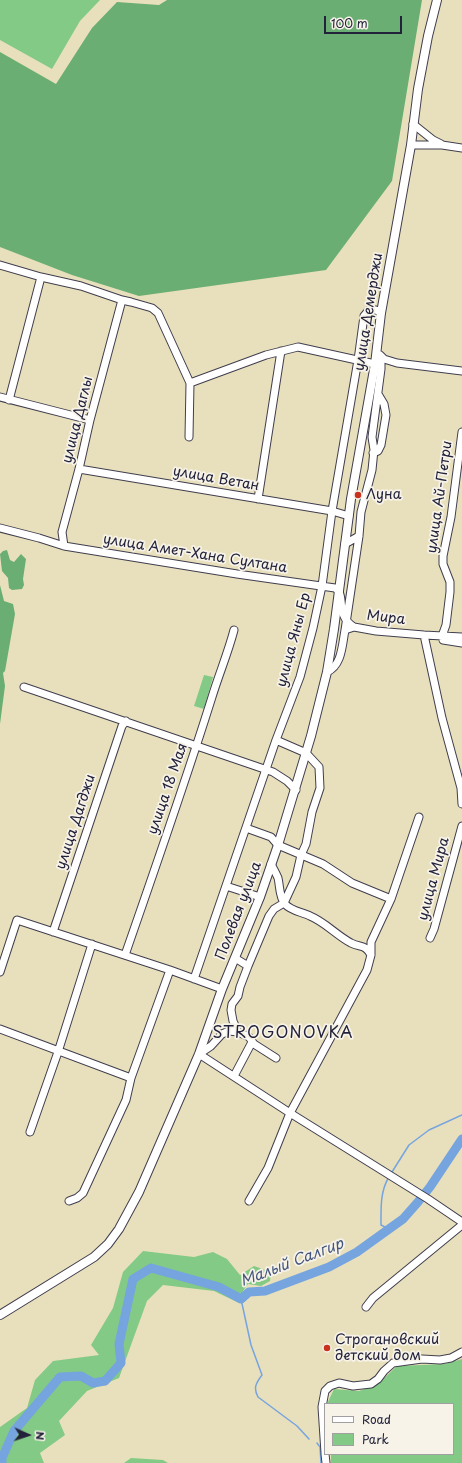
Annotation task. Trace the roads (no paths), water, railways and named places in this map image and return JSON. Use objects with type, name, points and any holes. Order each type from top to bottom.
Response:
[{"type":"main road","name":"улица Демерджи","points":[[334,629],[349,516],[375,364],[379,353],[381,313],[411,145],[413,124],[428,36],[437,0]]},
{"type":"main road","name":"Полевая улица","points":[[0,1315],[94,1257],[108,1244],[119,1229],[139,1192],[199,1054],[222,990],[260,897],[296,790],[311,736],[327,672],[334,629]]},
{"type":"street","points":[[413,124],[433,140],[442,144],[462,148]]},
{"type":"street","points":[[411,145],[442,144]]},
{"type":"street","points":[[0,265],[41,277],[81,286],[122,300],[152,308],[158,313],[190,383],[189,437]]},
{"type":"street","points":[[8,400],[41,277]]},
{"type":"street","name":"улица Даглы","points":[[64,546],[62,532],[122,300]]},
{"type":"street","name":"улица Яны Ер","points":[[194,979],[276,740],[300,677],[315,621],[322,586],[332,511],[358,360],[364,316],[369,310],[376,310],[381,313]]},
{"type":"street","points":[[190,383],[266,355],[298,348],[375,364]]},
{"type":"street","points":[[258,500],[281,352]]},
{"type":"street","points":[[379,353],[389,361],[397,363],[462,371]]},
{"type":"street","points":[[327,672],[333,669],[338,662],[345,630],[360,536],[361,512],[372,470],[372,436],[381,369],[379,353]]},
{"type":"street","points":[[373,453],[378,451],[381,445],[386,415],[384,404],[378,394]]},
{"type":"street","points":[[0,398],[90,420]]},
{"type":"street","name":"улица Ай-Петри","points":[[442,636],[446,625],[450,592],[450,582],[443,564],[443,556],[451,517],[462,432]]},
{"type":"street","name":"улица Ветан","points":[[79,469],[258,500],[332,511],[349,516]]},
{"type":"street","name":"улица Амет-Хана Султана","points":[[0,528],[64,546],[335,588],[339,591]]},
{"type":"street","points":[[345,544],[360,536]]},
{"type":"street","points":[[339,591],[343,616],[346,622],[354,627]]},
{"type":"street","name":"Мира","points":[[345,630],[354,627],[376,632],[424,636]]},
{"type":"street","name":"улица 18 Мая","points":[[126,955],[234,630]]},
{"type":"street","points":[[424,636],[462,637]]},
{"type":"street","points":[[424,636],[462,642]]},
{"type":"street","points":[[424,636],[442,718],[461,788],[462,804]]},
{"type":"street","points":[[24,687],[197,745],[280,776],[296,790]]},
{"type":"street","name":"улица Дагджи","points":[[53,932],[122,726],[126,721]]},
{"type":"street","points":[[238,1032],[233,1021],[231,1010],[232,1004],[238,996],[240,987],[268,916],[274,909],[284,903],[296,877],[301,855],[306,844],[312,812],[320,788],[319,767],[306,753],[276,740]]},
{"type":"street","points":[[249,1200],[268,1168],[290,1113],[367,970],[372,955],[368,944],[391,899],[419,818]]},
{"type":"street","name":"улица Мира","points":[[430,938],[434,929],[462,826]]},
{"type":"street","points":[[246,828],[271,837],[278,845],[323,864],[352,883],[391,899]]},
{"type":"street","points":[[271,864],[278,878],[280,893],[284,903],[290,908],[322,921],[337,935],[353,944],[368,944]]},
{"type":"street","points":[[226,886],[260,897]]},
{"type":"street","points":[[0,972],[17,920],[170,970],[222,990]]},
{"type":"street","points":[[30,1132],[58,1052],[92,944]]},
{"type":"street","points":[[235,958],[248,966]]},
{"type":"street","points":[[69,1201],[77,1198],[83,1193],[126,1100],[131,1078],[170,970]]},
{"type":"street","points":[[0,1029],[58,1052],[131,1078]]},
{"type":"street","points":[[276,1058],[254,1044],[249,1037],[229,1030],[222,1034],[211,1046],[199,1054],[290,1113],[386,1172],[462,1222]]},
{"type":"street","points":[[234,1076],[252,1042]]},
{"type":"street","points":[[366,1307],[374,1298],[462,1225]]},
{"type":"street","points":[[324,1429],[322,1407],[323,1398],[325,1391],[330,1386],[339,1383],[353,1386],[371,1384],[378,1379],[393,1363],[422,1359],[440,1360],[451,1358],[462,1352]]},
{"type":"waterway","points":[[392,1172],[409,1145],[429,1130],[462,1115]]},
{"type":"waterway","name":"Малый Салгир","points":[[2,1463],[2,1458],[14,1431],[60,1377],[81,1376],[93,1383],[105,1381],[121,1363],[119,1344],[133,1279],[151,1268],[219,1287],[241,1299],[249,1292],[265,1291],[329,1267],[357,1252],[403,1219],[430,1187],[462,1139]]},
{"type":"waterway","points":[[389,1177],[384,1188],[381,1206],[381,1225],[389,1229]]},
{"type":"waterway","points":[[241,1299],[251,1345],[262,1375],[256,1386],[258,1397],[297,1426],[309,1439]]},
{"type":"waterway","points":[[317,1443],[320,1447],[321,1463]]},
{"type":"place","name":"Луна","points":[[358,495]]},
{"type":"place","name":"Строгановский детский дом","points":[[327,1348]]},
{"type":"district","name":"STROGONOVKA","points":[[283,1034]]}]
